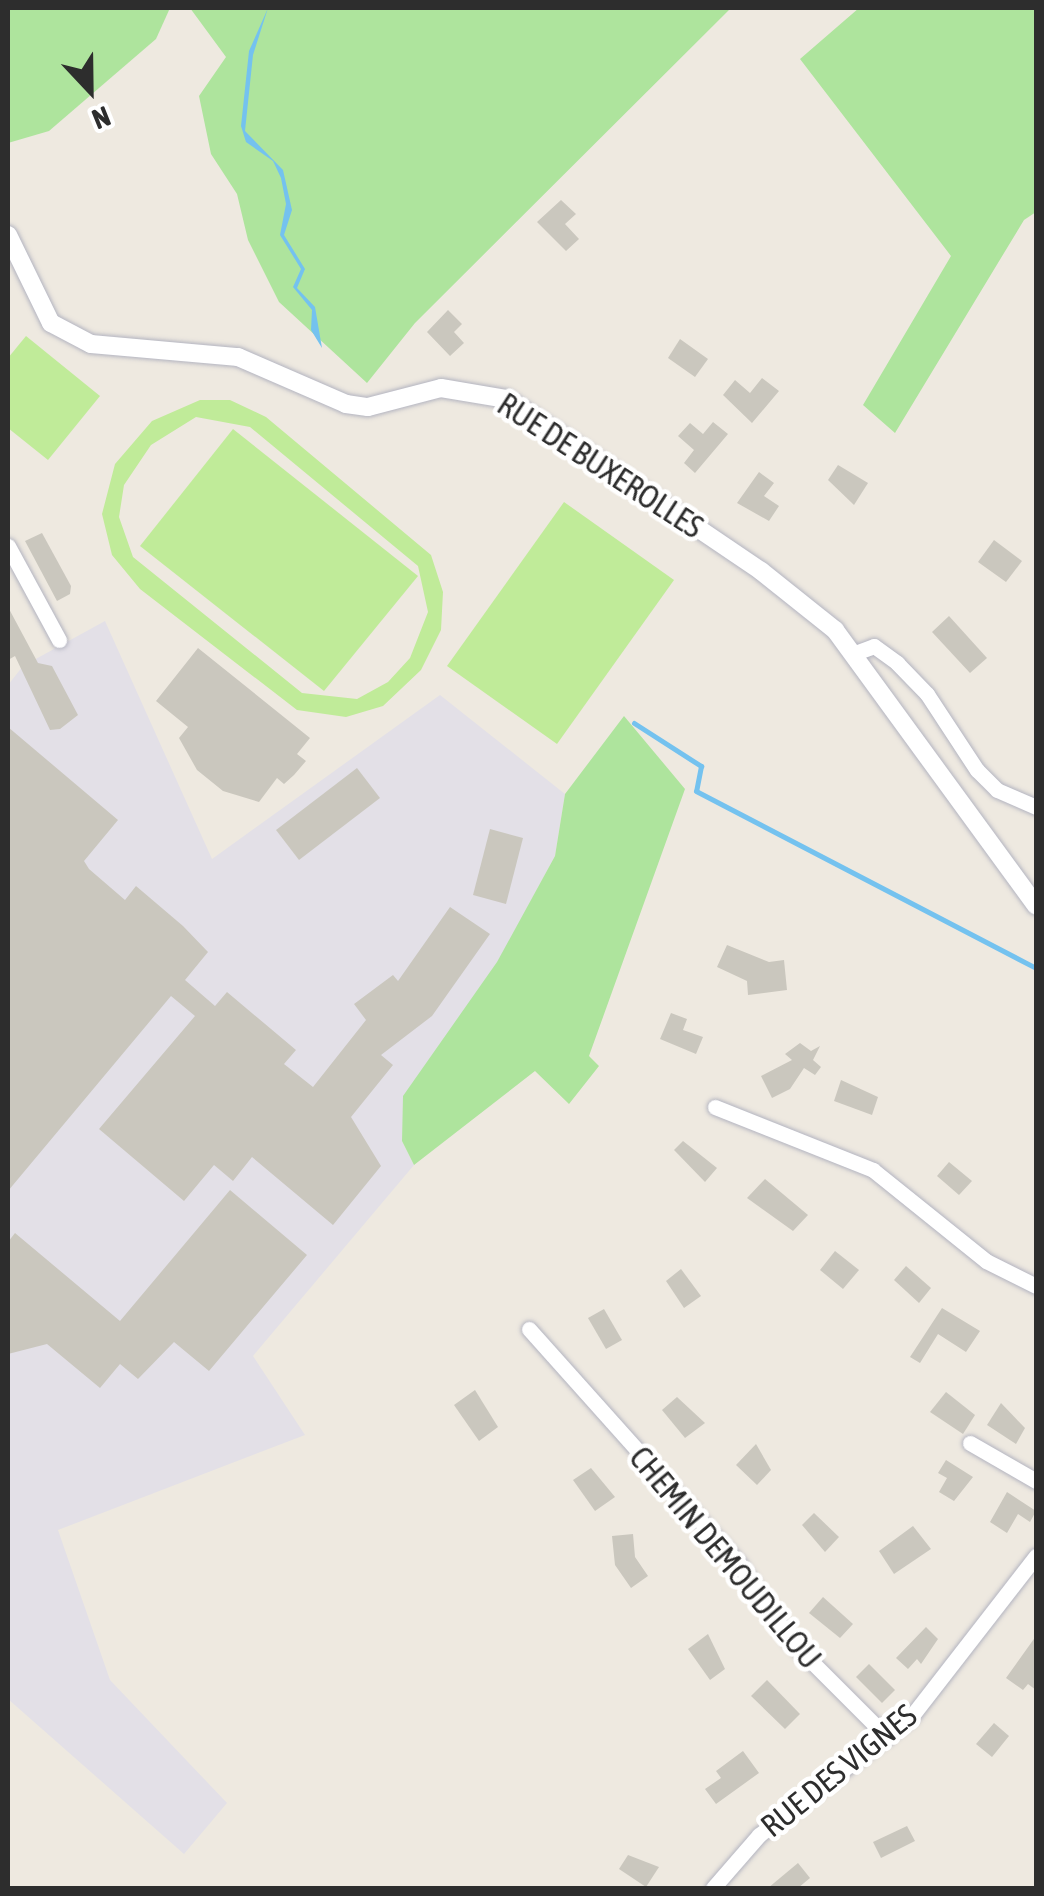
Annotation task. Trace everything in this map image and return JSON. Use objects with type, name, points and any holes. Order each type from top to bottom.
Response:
[{"type":"street","name":"RUE DE BUXEROLLES","points":[[8,235],[51,323],[91,344],[238,356],[346,404],[368,407],[440,388],[507,399],[787,590],[855,653],[1036,906]]},
{"type":"street","points":[[8,546],[59,640]]},
{"type":"street","points":[[855,653],[874,646],[928,694],[976,770],[997,790],[1036,807]]},
{"type":"street","points":[[715,1106],[873,1170],[986,1261],[1036,1286]]},
{"type":"street","name":"CHEMIN DEMOUDILLOU","points":[[529,1329],[739,1564],[791,1642],[887,1737]]},
{"type":"street","points":[[970,1443],[1036,1481]]},
{"type":"street","name":"RUE DES VIGNES","points":[[713,1888],[759,1835],[887,1737],[941,1684],[1036,1556]]},
{"type":"shaded area","points":[[105,621],[212,859],[440,695],[565,794],[555,856],[402,1141],[414,1165],[253,1356],[305,1435],[58,1530],[110,1680],[227,1803],[184,1854],[8,1699],[8,685],[23,666]]},
{"type":"green space","points":[[8,8],[170,8],[156,39],[49,131],[8,143]]},
{"type":"green space","points":[[190,8],[731,8],[415,323],[367,383],[279,302],[248,240],[237,194],[211,154],[199,96],[226,57]]},
{"type":"green space","points":[[859,8],[1036,8],[1036,212],[1024,220],[895,433],[863,405],[951,256],[800,59]]},
{"type":"green space","points":[[26,336],[100,396],[48,460],[8,428],[8,358]]},
{"type":"green space","points":[[200,400],[230,400],[266,417],[431,555],[443,592],[441,630],[421,670],[383,706],[346,717],[297,710],[140,589],[112,555],[102,514],[115,464],[152,421]],"holes":[[[196,417],[250,427],[418,566],[428,612],[410,658],[388,682],[357,699],[302,693],[133,557],[119,517],[124,485],[151,445]]]},
{"type":"green space","points":[[233,429],[418,576],[324,691],[140,546]]},
{"type":"green space","points":[[564,502],[674,580],[557,744],[447,666]]},
{"type":"green space","points":[[624,716],[685,789],[589,1056],[599,1066],[569,1104],[535,1071],[414,1165],[402,1141],[403,1096],[497,962],[555,856],[565,794]]},
{"type":"water","points":[[268,8],[253,55],[245,131],[283,170],[292,210],[284,235],[305,269],[297,288],[315,307],[322,348],[311,330],[312,310],[293,287],[301,269],[280,235],[286,204],[281,178],[273,161],[246,142],[241,126],[249,51]]},
{"type":"building","points":[[561,200],[576,214],[565,224],[579,239],[566,251],[537,222]]},
{"type":"building","points":[[448,310],[462,324],[454,332],[464,343],[450,356],[427,332]]},
{"type":"building","points":[[680,339],[708,359],[695,377],[668,358]]},
{"type":"building","points":[[762,378],[779,391],[752,423],[723,395],[735,380],[750,393]]},
{"type":"building","points":[[713,422],[728,434],[695,473],[684,463],[694,450],[678,436],[690,423],[703,434]]},
{"type":"building","points":[[838,465],[868,483],[854,505],[828,480]]},
{"type":"building","points":[[759,472],[774,483],[764,496],[779,506],[769,521],[737,503]]},
{"type":"building","points":[[42,533],[71,586],[70,594],[57,601],[25,541]]},
{"type":"building","points":[[994,540],[1022,561],[1006,582],[978,562]]},
{"type":"building","points":[[8,607],[38,663],[52,666],[78,715],[60,729],[50,730],[15,656],[8,660]]},
{"type":"building","points":[[949,616],[987,658],[970,673],[932,632]]},
{"type":"building","points":[[198,648],[310,738],[297,754],[306,761],[284,784],[277,778],[259,802],[223,791],[197,770],[179,738],[188,727],[156,701]]},
{"type":"building","points":[[8,727],[118,820],[84,861],[89,869],[125,900],[136,886],[183,926],[208,952],[185,980],[215,1006],[227,992],[296,1050],[284,1064],[313,1087],[366,1020],[354,1004],[393,975],[398,981],[450,907],[490,934],[432,1016],[381,1055],[393,1065],[351,1117],[381,1166],[333,1225],[252,1157],[233,1181],[214,1165],[184,1201],[99,1129],[195,1016],[171,996],[8,1191]]},
{"type":"building","points":[[357,768],[380,798],[299,860],[276,830]]},
{"type":"building","points":[[490,829],[523,838],[506,904],[473,895]]},
{"type":"building","points":[[727,945],[769,962],[784,960],[787,990],[748,995],[747,981],[717,967]]},
{"type":"building","points":[[671,1013],[687,1019],[683,1030],[703,1037],[696,1054],[660,1039]]},
{"type":"building","points":[[800,1043],[811,1051],[820,1046],[813,1060],[821,1067],[815,1075],[804,1068],[790,1089],[772,1098],[761,1076],[792,1060],[785,1054]]},
{"type":"building","points":[[841,1080],[878,1097],[872,1115],[834,1101]]},
{"type":"building","points":[[683,1141],[717,1168],[705,1182],[674,1150]]},
{"type":"building","points":[[949,1162],[972,1181],[959,1195],[937,1176]]},
{"type":"building","points":[[765,1179],[808,1215],[793,1231],[747,1198]]},
{"type":"building","points":[[230,1190],[307,1255],[209,1371],[174,1342],[138,1379],[120,1364],[100,1388],[47,1344],[8,1354],[8,1242],[15,1233],[120,1321]]},
{"type":"building","points":[[835,1251],[859,1270],[843,1289],[820,1270]]},
{"type":"building","points":[[906,1266],[931,1288],[919,1303],[894,1280]]},
{"type":"building","points":[[681,1269],[701,1296],[684,1308],[666,1281]]},
{"type":"building","points":[[942,1308],[980,1331],[966,1352],[938,1334],[920,1363],[910,1357]]},
{"type":"building","points":[[604,1309],[622,1340],[606,1349],[588,1318]]},
{"type":"building","points":[[475,1390],[498,1427],[479,1441],[454,1405]]},
{"type":"building","points":[[946,1392],[975,1415],[963,1434],[930,1412]]},
{"type":"building","points":[[677,1397],[705,1423],[685,1438],[662,1410]]},
{"type":"building","points":[[1001,1403],[1025,1428],[1016,1444],[987,1425]]},
{"type":"building","points":[[756,1444],[771,1470],[757,1485],[736,1465]]},
{"type":"building","points":[[946,1460],[973,1477],[954,1501],[939,1492],[947,1478],[938,1473]]},
{"type":"building","points":[[591,1468],[615,1497],[595,1511],[573,1480]]},
{"type":"building","points":[[1007,1492],[1036,1511],[1030,1522],[1018,1514],[1007,1533],[990,1522]]},
{"type":"building","points":[[814,1513],[839,1537],[825,1552],[802,1525]]},
{"type":"building","points":[[913,1526],[931,1549],[894,1574],[879,1551]]},
{"type":"building","points":[[633,1534],[635,1557],[648,1576],[631,1588],[615,1565],[612,1536]]},
{"type":"building","points":[[823,1597],[853,1624],[840,1638],[809,1613]]},
{"type":"building","points":[[926,1627],[938,1639],[921,1664],[917,1659],[908,1669],[896,1658]]},
{"type":"building","points":[[708,1634],[725,1669],[710,1680],[688,1649]]},
{"type":"building","points":[[1036,1636],[1036,1690],[1028,1684],[1023,1690],[1006,1678]]},
{"type":"building","points":[[869,1664],[895,1690],[882,1703],[856,1677]]},
{"type":"building","points":[[767,1680],[800,1714],[785,1729],[751,1696]]},
{"type":"building","points":[[994,1723],[1009,1736],[992,1757],[976,1744]]},
{"type":"building","points":[[743,1751],[759,1773],[716,1804],[705,1789],[721,1778],[716,1771]]},
{"type":"building","points":[[907,1826],[915,1841],[881,1858],[873,1842]]},
{"type":"building","points":[[628,1855],[659,1867],[646,1887],[619,1869]]},
{"type":"building","points":[[798,1863],[810,1878],[798,1888],[768,1888]]},
{"type":"waterway","points":[[1036,169],[1036,185]]},
{"type":"waterway","points":[[634,723],[701,766],[696,791],[1036,968]]}]
